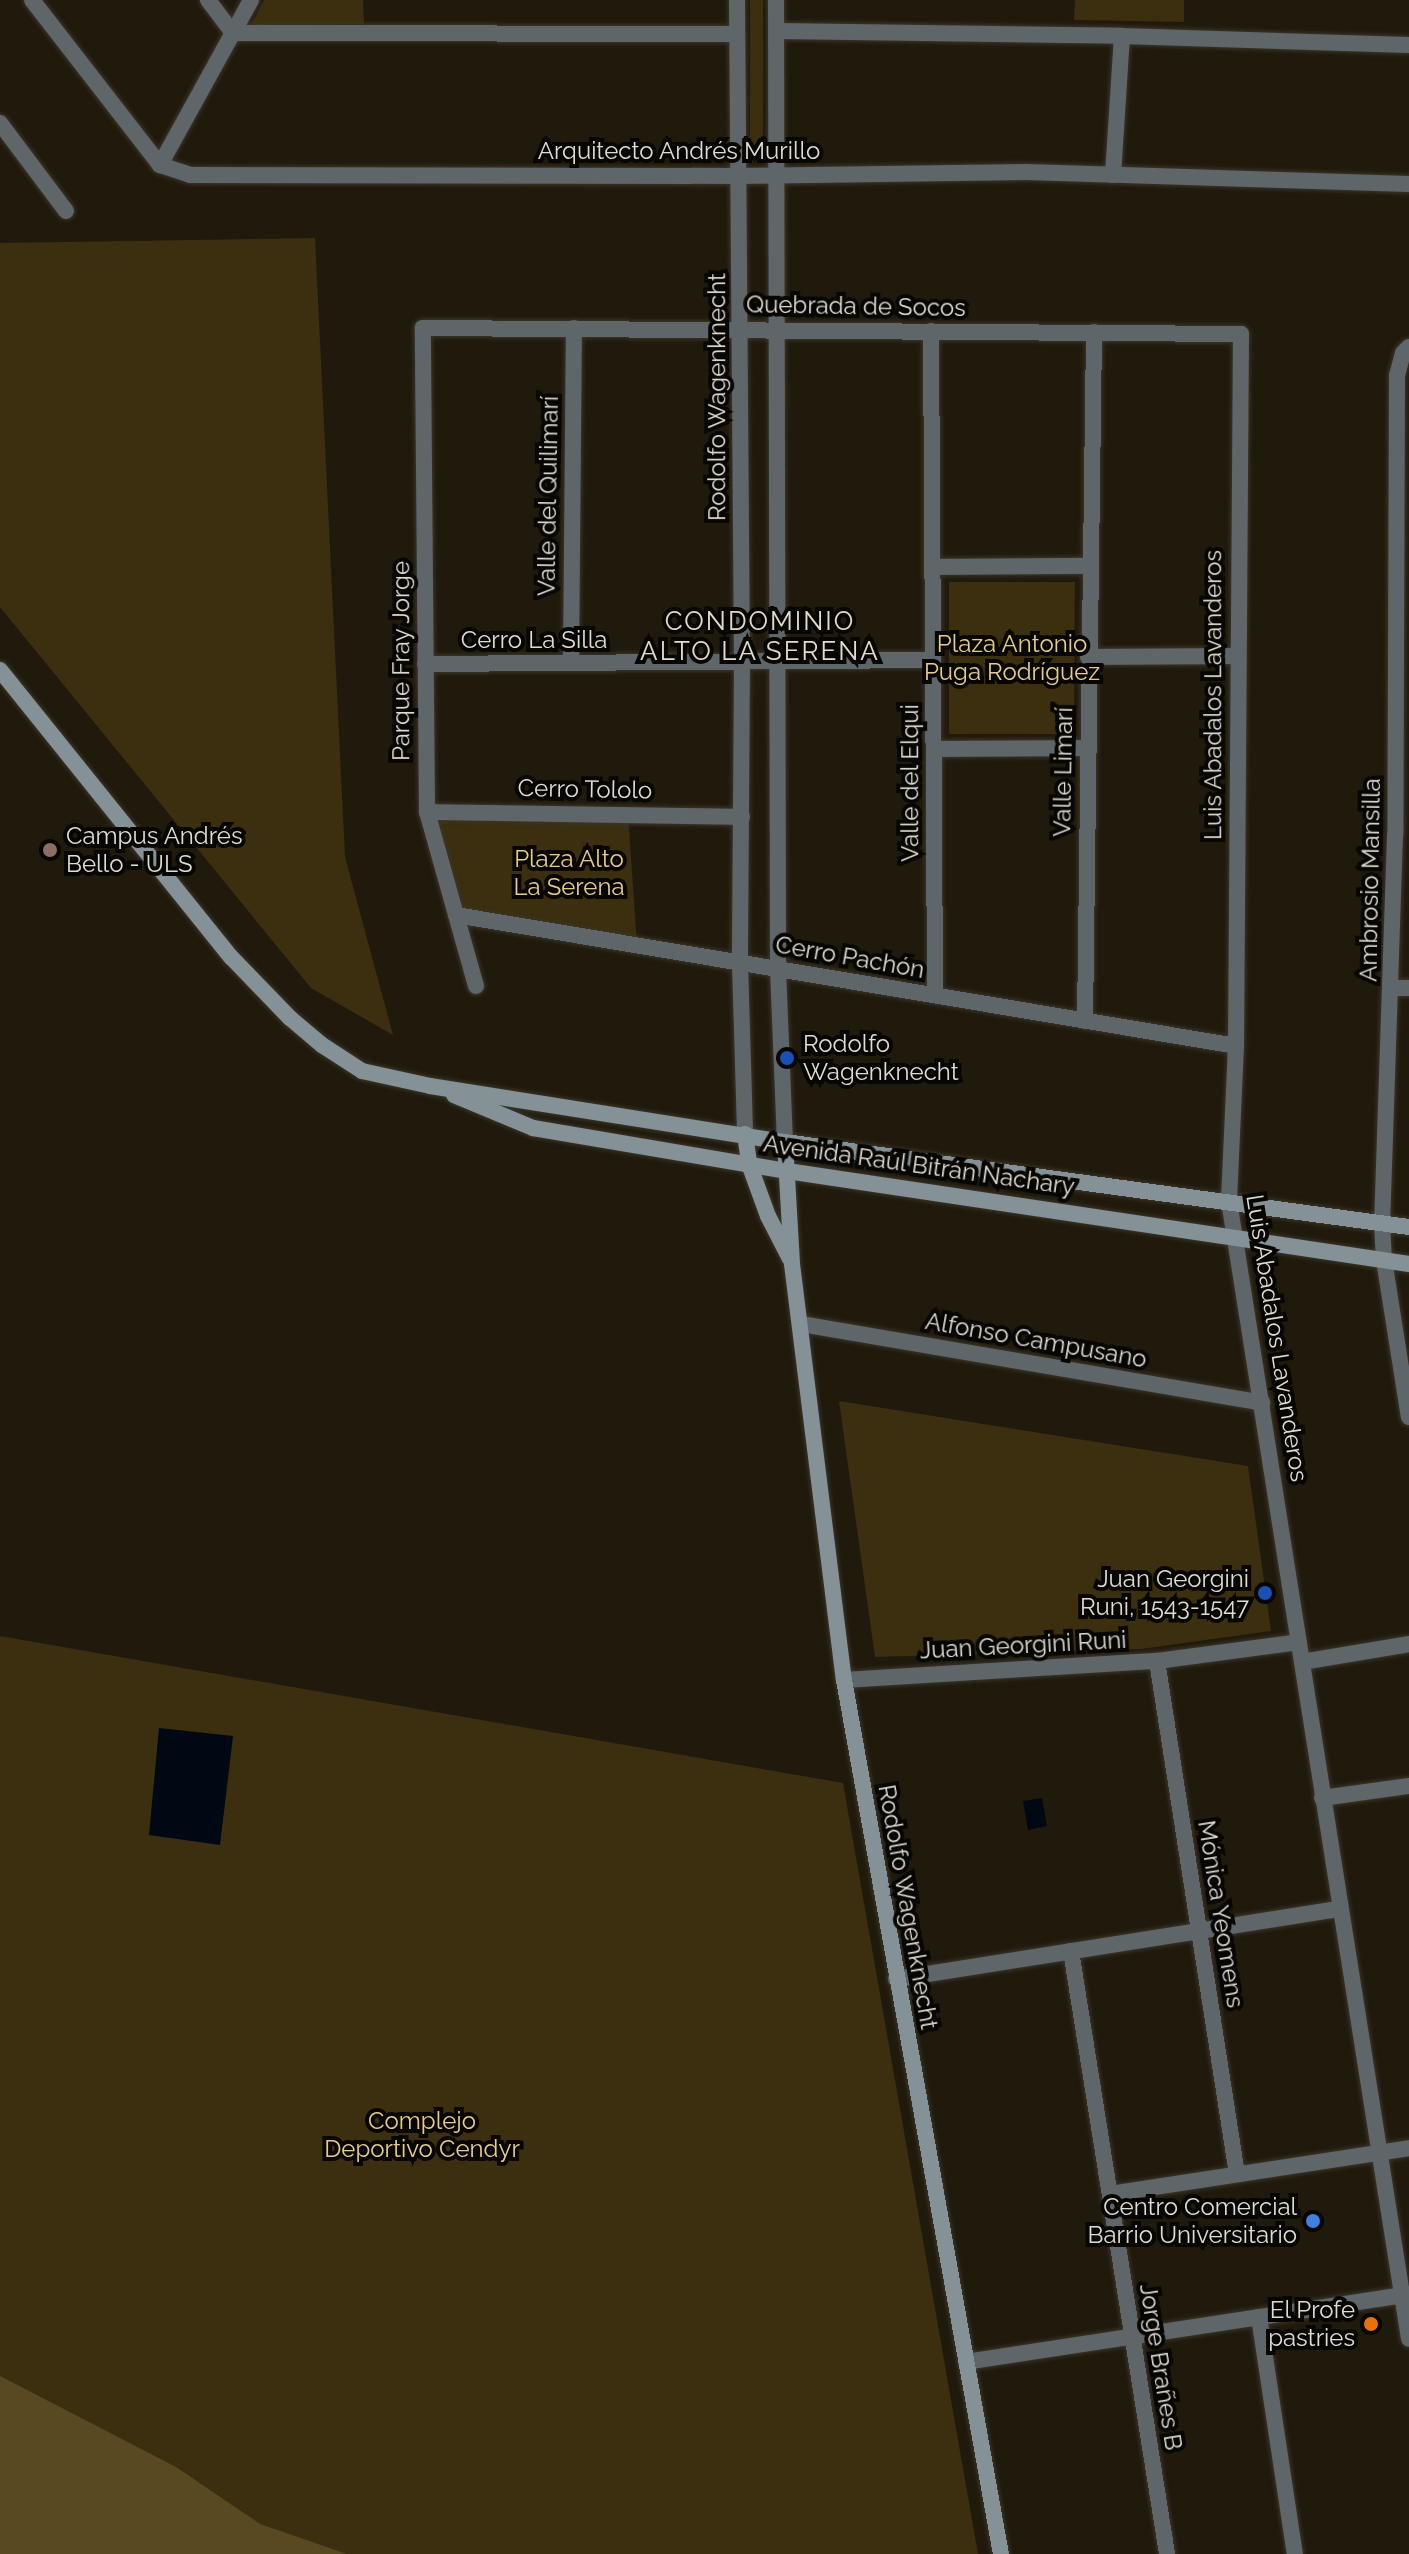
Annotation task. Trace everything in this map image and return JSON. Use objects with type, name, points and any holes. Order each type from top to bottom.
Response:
[{"type":"main road","name":"Avenida Raúl Bitrán Nachary","points":[[0,670],[231,957],[290,1018],[322,1045],[362,1071],[430,1086],[785,1142],[1409,1227]]},
{"type":"main road","name":"Avenida Raúl Bitrán Nachary","points":[[430,1086],[533,1128],[787,1171],[1409,1264]]},
{"type":"main road","name":"Rodolfo Wagenknecht","points":[[745,1134],[749,1164],[768,1216],[792,1264]]},
{"type":"main road","name":"Rodolfo Wagenknecht","points":[[785,1142],[792,1264],[844,1680],[1001,2554]]},
{"type":"street","points":[[32,0],[160,165],[251,0]]},
{"type":"street","points":[[208,0],[233,33]]},
{"type":"street","name":"Rodolfo Wagenknecht","points":[[737,0],[741,328],[740,963],[745,1134]]},
{"type":"street","name":"Rodolfo Wagenknecht","points":[[776,0],[778,969],[785,1142]]},
{"type":"street","points":[[777,31],[1122,36],[1409,45]]},
{"type":"street","points":[[233,33],[737,34]]},
{"type":"street","points":[[1113,175],[1122,36]]},
{"type":"street","points":[[0,123],[66,211]]},
{"type":"street","name":"Arquitecto Andrés Murillo","points":[[160,165],[190,175],[1113,175],[1409,184]]},
{"type":"street","name":"Quebrada de Socos","points":[[423,328],[777,328],[1241,334]]},
{"type":"street","name":"Parque Fray Jorge","points":[[423,328],[427,812],[476,986]]},
{"type":"street","name":"Valle del Quilimarí","points":[[571,663],[574,328]]},
{"type":"street","name":"Valle del Elqui","points":[[931,331],[935,995]]},
{"type":"street","name":"Valle Limarí","points":[[1085,1021],[1094,332]]},
{"type":"street","name":"Luis Abadalos Lavanderos","points":[[1241,334],[1236,656],[1236,1046],[1229,1201],[1379,2152],[1406,2294],[1409,2339]]},
{"type":"street","name":"Ambrosio Mansilla","points":[[1409,347],[1403,353],[1397,375],[1404,509],[1402,836],[1382,1223],[1384,1260],[1409,1417]]},
{"type":"street","points":[[933,567],[1090,566]]},
{"type":"street","points":[[1088,657],[1236,656]]},
{"type":"street","name":"Cerro La Silla","points":[[425,664],[778,664],[933,660]]},
{"type":"street","points":[[934,749],[1087,748]]},
{"type":"street","name":"Cerro Tololo","points":[[427,812],[742,817]]},
{"type":"street","name":"Cerro Pachón","points":[[456,915],[1236,1046]]},
{"type":"street","points":[[1392,988],[1409,988]]},
{"type":"street","name":"Alfonso Campusano","points":[[801,1324],[1262,1403]]},
{"type":"street","name":"Juan Georgini Runi","points":[[844,1680],[1157,1661],[1299,1642]]},
{"type":"street","points":[[1302,1662],[1409,1644]]},
{"type":"street","name":"Mónica Yeomens","points":[[1157,1661],[1237,2174]]},
{"type":"street","points":[[1322,1798],[1409,1786]]},
{"type":"street","points":[[896,1979],[1340,1909]]},
{"type":"street","name":"Jorge Brañes B","points":[[1071,1951],[1167,2554]]},
{"type":"street","points":[[1110,2194],[1409,2148]]},
{"type":"street","points":[[966,2362],[1406,2294]]},
{"type":"street","points":[[1259,2317],[1295,2554]]},
{"type":"green space","points":[[264,0],[363,0],[364,24],[251,25]]},
{"type":"green space","points":[[750,0],[763,0],[763,150],[757,158],[750,151]]},
{"type":"green space","points":[[1075,0],[1184,0],[1184,22],[1074,20]]},
{"type":"green space","points":[[315,238],[345,857],[393,1035],[311,988],[0,607],[0,243]]},
{"type":"green space","name":"Plaza Antonio Puga Rodríguez","points":[[949,582],[1075,582],[1074,734],[949,734]]},
{"type":"green space","name":"Plaza Alto La Serena","points":[[427,812],[628,813],[637,945],[456,915]]},
{"type":"green space","points":[[839,1401],[1248,1466],[1271,1631],[1141,1649],[875,1657]]},
{"type":"green space","name":"Complejo Deportivo Cendyr","points":[[0,1636],[843,1783],[978,2554],[0,2554]]},
{"type":"shaded area","points":[[159,1728],[233,1736],[220,1845],[149,1835]]},
{"type":"shaded area","points":[[1042,1798],[1047,1826],[1028,1830],[1023,1801]]},
{"type":"shaded area","points":[[0,2376],[176,2467],[260,2524],[347,2554],[0,2554]]},
{"type":"place","name":"Campus Andrés Bello - ULS","points":[[50,850]]},
{"type":"place","name":"Rodolfo Wagenknecht","points":[[787,1058]]},
{"type":"place","name":"Juan Georgini Runi, 1543-1547","points":[[1265,1593]]},
{"type":"place","name":"Centro Comercial Barrio Universitario","points":[[1313,2221]]},
{"type":"place","name":"El Profe pastries","points":[[1371,2324]]},
{"type":"district","name":"CONDOMINIO ALTO LA SERENA","points":[[760,637]]}]
